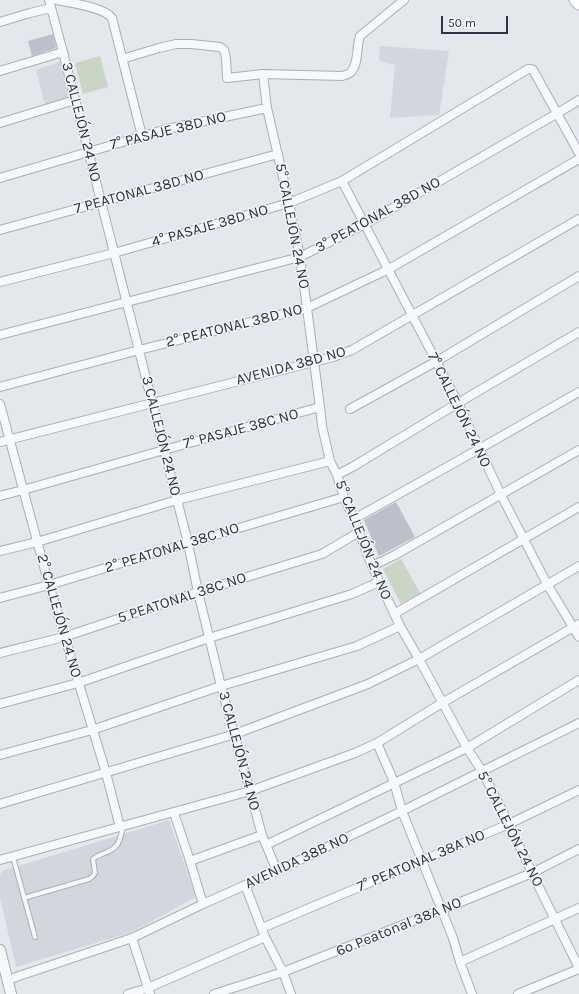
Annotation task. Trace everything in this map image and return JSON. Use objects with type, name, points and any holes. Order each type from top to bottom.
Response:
[{"type":"main road","points":[[575,0],[579,4]]},
{"type":"street","points":[[57,0],[97,9],[109,14],[112,18],[142,136]]},
{"type":"street","points":[[122,59],[170,45],[191,44],[220,47],[224,50],[227,78],[263,74],[342,76],[351,73],[355,67],[360,36],[404,0]]},
{"type":"street","points":[[0,22],[30,13],[50,4]]},
{"type":"street","name":"3 CALLEJÓN 24 NO","points":[[50,4],[188,543],[198,592],[221,686],[262,835],[277,871]]},
{"type":"street","points":[[0,72],[63,52]]},
{"type":"street","name":"4° PASAJE 38D NO","points":[[0,282],[114,253],[289,203],[342,181],[528,69],[533,70],[558,114]]},
{"type":"street","name":"5° CALLEJÓN 24 NO","points":[[263,74],[267,108],[300,257],[308,308],[322,426],[330,461],[337,475],[344,497],[372,566],[394,614],[467,748],[482,771],[579,968]]},
{"type":"street","points":[[0,123],[75,100]]},
{"type":"street","name":"3° PEATONAL 38D NO","points":[[0,335],[300,257],[365,224],[558,114],[579,100]]},
{"type":"street","name":"7° PASAJE 38D NO","points":[[0,178],[167,129],[267,108]]},
{"type":"street","points":[[558,114],[579,154]]},
{"type":"street","name":"7 PEATONAL 38D NO","points":[[0,230],[278,154]]},
{"type":"street","name":"2° PEATONAL 38D NO","points":[[0,387],[139,350],[308,308],[389,269],[579,159]]},
{"type":"street","name":"7° CALLEJÓN 24 NO","points":[[342,181],[437,361],[501,495],[548,584],[576,625],[579,637]]},
{"type":"street","name":"AVENIDA 38D NO","points":[[0,442],[333,357],[352,350],[579,219]]},
{"type":"street","points":[[350,409],[437,361],[579,276]]},
{"type":"street","points":[[337,475],[579,332]]},
{"type":"street","points":[[354,519],[579,392]]},
{"type":"street","name":"2° CALLEJÓN 24 NO","points":[[0,404],[49,585],[122,827]]},
{"type":"street","name":"7° PASAJE 38C NO","points":[[0,496],[320,407]]},
{"type":"street","points":[[372,566],[395,555],[579,450]]},
{"type":"street","points":[[0,551],[37,542],[177,500],[330,461]]},
{"type":"street","name":"2° PEATONAL 38C NO","points":[[0,598],[49,585],[344,497]]},
{"type":"street","points":[[394,614],[579,507]]},
{"type":"street","name":"5 PEATONAL 38C NO","points":[[0,653],[64,637],[198,592],[322,554],[359,532]]},
{"type":"street","points":[[0,804],[234,734],[368,684],[419,659],[579,566]]},
{"type":"street","points":[[0,704],[78,683],[209,638],[352,594],[379,582]]},
{"type":"street","points":[[0,860],[250,791],[355,753],[377,743],[442,703],[576,625]]},
{"type":"street","points":[[0,755],[92,730],[221,686],[357,646],[400,626]]},
{"type":"street","points":[[266,845],[467,748],[579,680]]},
{"type":"street","name":"AVENIDA 38B NO","points":[[7,980],[132,938],[402,811],[579,723]]},
{"type":"street","points":[[377,743],[394,782],[402,811],[453,938],[472,994]]},
{"type":"street","name":"7° PEATONAL 38A NO","points":[[262,928],[509,824],[579,790]]},
{"type":"street","points":[[174,813],[203,904]]},
{"type":"street","points":[[190,861],[262,835]]},
{"type":"street","name":"6º Peatonal 38A NO","points":[[214,994],[283,972],[441,910],[532,873],[579,849]]},
{"type":"street","points":[[245,885],[265,936],[283,972],[291,994]]},
{"type":"street","points":[[460,962],[579,908]]},
{"type":"street","points":[[128,994],[149,991],[265,936]]},
{"type":"street","points":[[132,938],[149,991]]},
{"type":"street","points":[[1,955],[11,994]]},
{"type":"street","points":[[518,994],[579,968]]},
{"type":"lane","points":[[24,898],[88,879],[93,876],[95,873],[93,859],[117,847],[120,840],[122,827]]},
{"type":"lane","points":[[13,857],[35,937]]},
{"type":"shaded area","points":[[380,46],[449,51],[439,115],[390,118],[395,65],[379,61]]},
{"type":"shaded area","points":[[62,61],[72,97],[45,105],[36,70]]},
{"type":"shaded area","points":[[169,820],[196,897],[132,932],[16,967],[0,897],[0,875],[2,871]]},
{"type":"green space","points":[[100,56],[108,87],[83,94],[75,63]]},
{"type":"green space","points":[[401,559],[420,593],[401,604],[383,569]]},
{"type":"building","points":[[53,34],[56,48],[32,56],[28,41]]},
{"type":"building","points":[[396,502],[415,537],[379,556],[364,520]]}]
